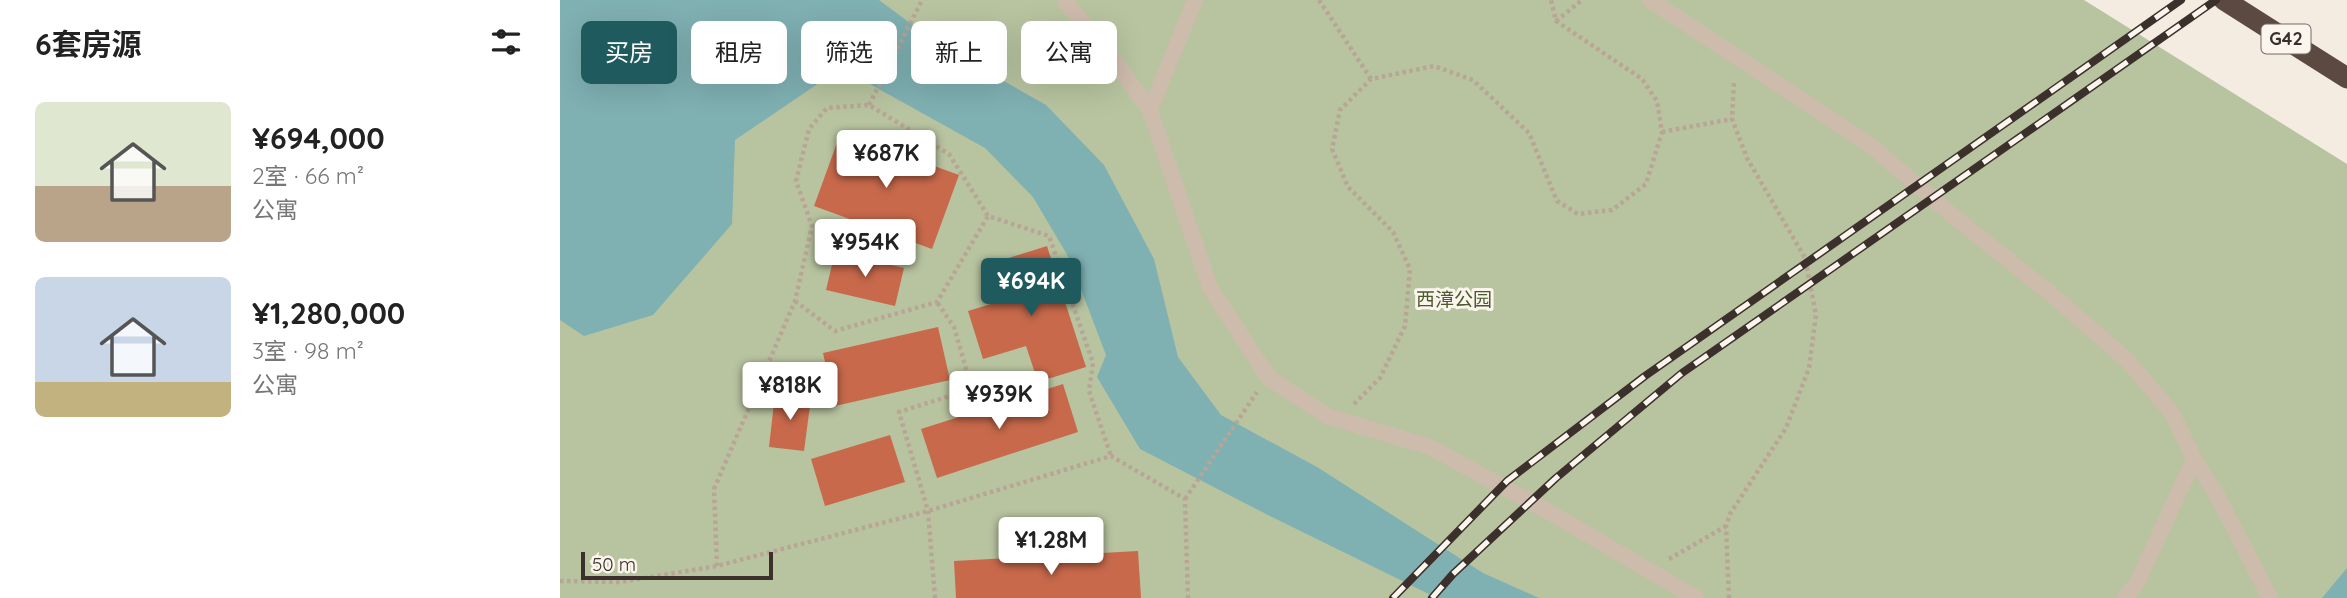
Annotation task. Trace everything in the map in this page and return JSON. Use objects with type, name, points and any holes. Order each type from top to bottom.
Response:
[{"type":"highway","name":"G42","points":[[2224,0],[2347,78]]},
{"type":"lane","points":[[1150,110],[1195,0]]},
{"type":"lane","points":[[1650,0],[1870,145],[2127,360],[2172,413],[2270,598]]},
{"type":"lane","points":[[1067,1],[1150,110],[1210,288],[1269,378],[1327,416],[1430,447],[1696,598]]},
{"type":"lane","points":[[2124,598],[2137,583],[2194,459]]},
{"type":"path","points":[[869,105],[922,0]]},
{"type":"path","points":[[1320,0],[1371,79]]},
{"type":"path","points":[[1338,420],[1380,378],[1405,326],[1410,269],[1392,232],[1348,187],[1332,149],[1340,110],[1371,79],[1434,66],[1473,80],[1529,133],[1557,201],[1578,214],[1612,210],[1646,184],[1662,132],[1657,101],[1642,79],[1556,21],[1551,0]]},
{"type":"path","points":[[1556,21],[1582,0]]},
{"type":"path","points":[[1729,598],[1726,526],[1730,514],[1786,428],[1810,368],[1816,315],[1805,258],[1747,158],[1732,119],[1735,55]]},
{"type":"path","points":[[717,566],[714,489],[795,301],[812,226],[796,181],[808,129],[827,108],[869,105],[949,154],[988,216],[1049,236],[1093,363],[1089,391],[1111,456],[1185,499]]},
{"type":"path","points":[[1662,132],[1732,119]]},
{"type":"path","points":[[795,301],[835,331],[937,302],[988,216]]},
{"type":"path","points":[[934,598],[928,511],[899,412],[972,388],[954,327],[937,302]]},
{"type":"path","points":[[1188,598],[1185,499],[1246,406]]},
{"type":"path","points":[[560,581],[620,582],[717,566],[928,511],[1111,456]]},
{"type":"path","points":[[1649,570],[1726,526]]},
{"type":"green space","name":"西漳公园","points":[[560,0],[2084,0],[2347,164],[2347,598],[560,598]]},
{"type":"water","points":[[560,0],[879,0],[911,24],[911,84],[1007,83],[1046,105],[1104,165],[1154,259],[1178,357],[1221,415],[1317,467],[1483,573],[1539,598],[1437,598],[1140,449],[1097,377],[1106,355],[1069,258],[1033,197],[985,148],[870,84],[897,84],[897,21],[801,21],[801,84],[817,84],[735,140],[732,224],[653,315],[584,336],[560,320]]},
{"type":"water","points":[[2347,568],[2347,598],[2322,598]]},
{"type":"building","points":[[841,132],[959,175],[932,249],[814,206]]},
{"type":"building","points":[[1047,246],[1086,367],[1038,382],[1026,346],[983,359],[968,311],[1010,298],[999,261]]},
{"type":"building","points":[[835,252],[904,268],[895,306],[826,290]]},
{"type":"building","points":[[938,327],[950,380],[835,406],[823,353]]},
{"type":"building","points":[[1063,384],[1078,432],[937,478],[921,429]]},
{"type":"building","points":[[775,394],[811,398],[804,451],[769,447]]},
{"type":"building","points":[[890,435],[905,482],[825,506],[811,459]]},
{"type":"building","points":[[1138,551],[1141,598],[956,598],[954,561]]},
{"type":"railway","points":[[1393,598],[1507,481],[1645,376],[2181,0]]},
{"type":"railway","points":[[1432,598],[1453,574],[1556,478],[1682,373],[2216,0]]}]
